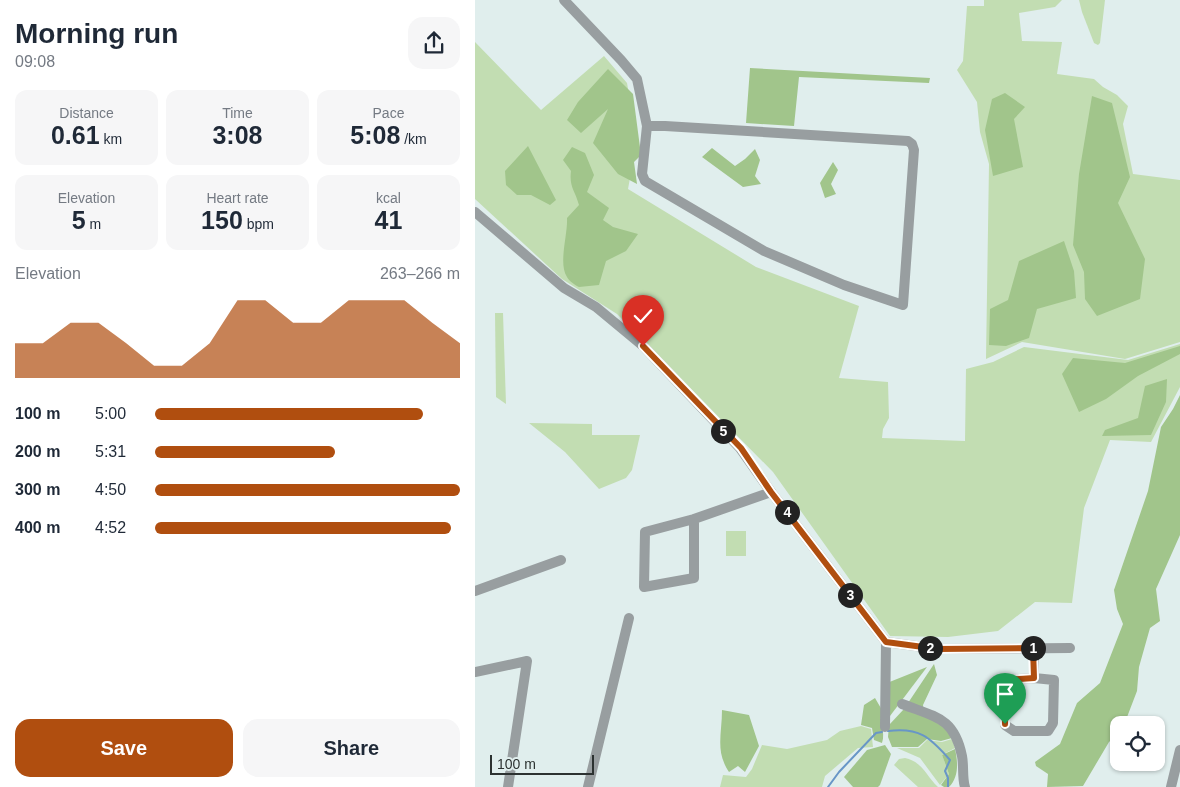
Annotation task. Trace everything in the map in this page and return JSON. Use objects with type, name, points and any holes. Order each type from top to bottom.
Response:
[{"type":"street","points":[[564,0],[637,79],[647,126],[642,174],[645,181],[765,252],[844,285],[903,305],[914,150],[908,140],[647,126]]},
{"type":"street","points":[[475,212],[564,288],[596,307],[643,346],[741,448],[771,492],[886,642],[885,727]]},
{"type":"street","points":[[694,519],[694,578],[643,587],[645,532],[694,519],[771,492]]},
{"type":"street","points":[[475,591],[561,560]]},
{"type":"street","points":[[588,787],[629,618]]},
{"type":"street","points":[[886,642],[938,649],[1070,648]]},
{"type":"street","points":[[1033,648],[1034,678]]},
{"type":"street","points":[[475,672],[527,661],[508,787]]},
{"type":"street","points":[[1034,678],[1054,680],[1053,723],[1048,731],[1015,731],[1005,724],[1005,680],[1034,678]]},
{"type":"street","points":[[902,704],[942,719],[953,730],[962,756],[965,787]]},
{"type":"street","points":[[1171,787],[1180,750]]},
{"type":"green space","points":[[984,0],[1062,0],[1055,7],[1019,13],[1022,41],[1062,42],[1057,74],[1094,79],[1117,95],[1128,106],[1123,124],[1133,174],[1180,180],[1180,342],[1125,359],[1022,342],[986,359],[989,164],[980,132],[977,102],[957,70],[963,61],[967,6],[984,6]]},
{"type":"green space","points":[[1079,0],[1105,0],[1100,43],[1098,45],[1094,43]]},
{"type":"green space","points":[[475,42],[541,110],[604,56],[627,83],[637,140],[628,189],[756,267],[859,306],[839,378],[888,382],[889,418],[883,429],[882,438],[965,441],[966,369],[993,362],[1024,347],[1128,360],[1180,344],[1180,387],[1151,442],[1110,440],[1084,508],[1072,603],[1035,602],[998,631],[948,637],[890,636],[773,472],[617,314],[562,279],[475,199]]},
{"type":"green space","points":[[750,68],[930,78],[929,83],[799,77],[794,126],[746,123]]},
{"type":"green space","points":[[608,69],[633,94],[641,155],[634,162],[637,184],[618,174],[593,143],[608,109],[581,133],[567,120],[578,102]]},
{"type":"green space","points":[[1005,93],[1025,107],[1014,119],[1023,167],[993,176],[985,130],[992,99]]},
{"type":"green space","points":[[1092,96],[1112,103],[1130,177],[1118,203],[1145,259],[1140,299],[1097,316],[1085,299],[1084,272],[1073,245],[1079,174]]},
{"type":"green space","points":[[528,146],[556,200],[550,205],[531,195],[517,195],[506,185],[505,171]]},
{"type":"green space","points":[[572,147],[585,153],[594,175],[587,192],[609,208],[603,220],[613,227],[638,234],[626,251],[606,261],[599,285],[579,287],[569,280],[564,271],[563,257],[567,218],[579,205],[572,185],[571,171],[563,160]]},
{"type":"green space","points":[[712,148],[735,166],[755,149],[760,160],[755,176],[761,184],[743,187],[702,157]]},
{"type":"green space","points":[[833,162],[838,170],[831,184],[836,194],[825,198],[820,183]]},
{"type":"green space","points":[[1064,241],[1074,271],[1076,298],[1037,309],[1029,338],[1006,346],[989,345],[990,309],[1008,300],[1019,261]]},
{"type":"green space","points":[[495,313],[503,313],[506,404],[496,397]]},
{"type":"green space","points":[[1180,346],[1180,354],[1138,376],[1106,399],[1079,412],[1062,374],[1073,358],[1125,363]]},
{"type":"green space","points":[[1167,379],[1166,402],[1151,435],[1102,436],[1105,430],[1138,418],[1145,386]]},
{"type":"green space","points":[[1180,395],[1180,535],[1156,589],[1160,621],[1150,628],[1139,667],[1137,691],[1127,716],[1110,716],[1110,741],[1083,786],[1047,787],[1048,774],[1036,766],[1035,762],[1060,744],[1077,703],[1100,683],[1123,624],[1117,609],[1114,590],[1148,491],[1161,427]]},
{"type":"green space","points":[[529,423],[592,424],[592,435],[640,435],[632,470],[626,478],[599,489],[565,452]]},
{"type":"green space","points":[[726,531],[746,531],[746,556],[726,556]]},
{"type":"green space","points":[[934,664],[937,675],[923,705],[924,714],[941,721],[952,738],[941,741],[927,739],[918,747],[892,747],[888,737],[889,725],[904,709]]},
{"type":"green space","points":[[927,667],[890,716],[887,683]]},
{"type":"green space","points":[[875,698],[882,710],[882,743],[874,740],[872,728],[861,725],[864,705]]},
{"type":"green space","points":[[722,710],[749,715],[759,746],[745,772],[738,766],[729,772],[722,757],[720,742]]},
{"type":"green space","points":[[861,726],[871,729],[873,747],[858,748],[825,776],[822,787],[720,787],[723,775],[746,777],[752,769],[762,745],[787,749],[827,740],[840,731]]},
{"type":"green space","points":[[952,739],[955,748],[942,755],[949,774],[940,785],[920,758],[897,748],[919,748],[927,740],[942,742]]},
{"type":"green space","points":[[885,745],[891,754],[880,785],[878,787],[853,787],[844,777],[867,750]]},
{"type":"green space","points":[[955,749],[957,764],[955,779],[949,787],[944,787],[941,785],[949,774],[942,755]]},
{"type":"green space","points":[[905,758],[920,766],[938,787],[918,787],[894,765],[899,759]]},
{"type":"waterway","points":[[888,731],[916,732],[936,745],[950,760],[945,771],[948,778],[948,787]]},
{"type":"waterway","points":[[828,787],[839,772],[876,733],[882,732]]},
{"type":"route","points":[[643,346],[711,419],[741,448],[771,492],[886,642],[938,649],[1033,648],[1034,678],[1005,680],[1005,724]]}]
